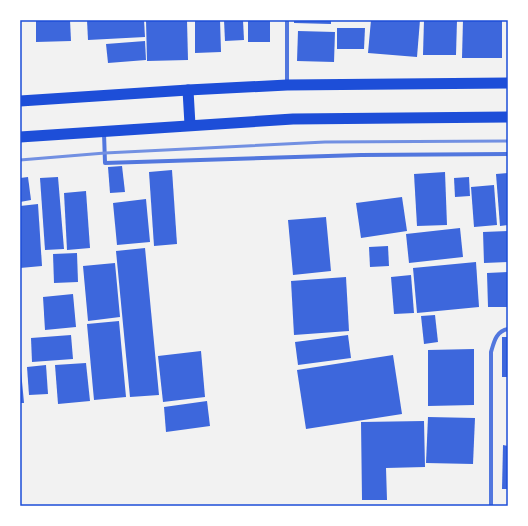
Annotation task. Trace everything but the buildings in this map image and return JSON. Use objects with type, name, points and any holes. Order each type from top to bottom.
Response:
[{"type":"highway","points":[[20,102],[188,90],[287,85],[508,83]]},
{"type":"highway","points":[[188,90],[190,125]]},
{"type":"highway","points":[[20,137],[293,119],[508,117]]},
{"type":"street","points":[[287,20],[287,85]]},
{"type":"street","points":[[104,132],[105,163],[361,155],[508,154]]},
{"type":"street","points":[[491,506],[491,352],[497,334],[508,329]]},
{"type":"railway","points":[[20,160],[105,153],[325,142],[508,141]]}]
